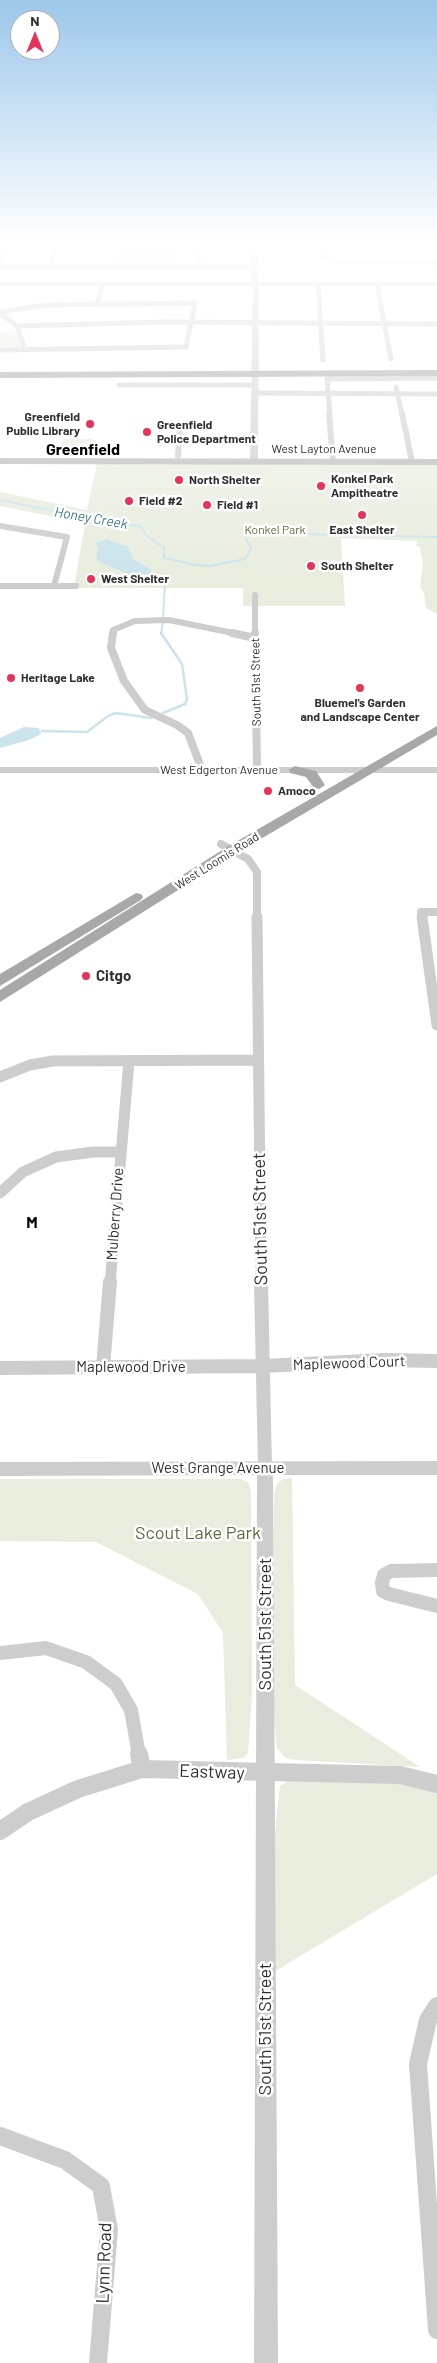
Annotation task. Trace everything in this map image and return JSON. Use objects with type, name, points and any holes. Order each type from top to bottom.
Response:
[{"type":"highway","points":[[270,371],[388,364],[437,368]]},
{"type":"highway","points":[[0,371],[437,373]]},
{"type":"highway","points":[[0,376],[240,371]]},
{"type":"main road","name":"West Layton Avenue","points":[[0,457],[178,456],[254,459]]},
{"type":"main road","name":"West Layton Avenue","points":[[411,460],[437,457]]},
{"type":"main road","name":"West Layton Avenue","points":[[0,462],[254,459],[411,460],[437,462]]},
{"type":"main road","name":"West Loomis Road","points":[[320,788],[368,769],[389,751],[437,717]]},
{"type":"main road","name":"West Loomis Road","points":[[0,997],[22,975],[320,788],[344,770],[437,730]]},
{"type":"main road","points":[[296,770],[311,774],[320,788]]},
{"type":"main road","name":"West Loomis Road","points":[[0,981],[22,975]]},
{"type":"street","points":[[254,459],[255,353]]},
{"type":"street","points":[[323,353],[324,360]]},
{"type":"street","points":[[387,353],[388,364]]},
{"type":"street","points":[[394,378],[411,460]]},
{"type":"street","points":[[333,459],[327,379],[437,378]]},
{"type":"street","points":[[119,385],[254,385]]},
{"type":"street","points":[[254,393],[437,394]]},
{"type":"street","points":[[178,456],[180,425]]},
{"type":"street","points":[[0,526],[66,537],[60,569],[54,586]]},
{"type":"street","points":[[0,586],[76,586]]},
{"type":"street","name":"South 51st Street","points":[[254,595],[256,770]]},
{"type":"street","points":[[202,770],[188,733],[145,710],[124,681],[111,648],[113,630],[135,621],[169,620],[255,638]]},
{"type":"street","name":"West Edgerton Avenue","points":[[0,770],[437,770]]},
{"type":"street","name":"South 51st Street","points":[[227,847],[252,862],[257,872],[262,1366],[265,1468],[266,2363]]},
{"type":"street","points":[[437,912],[421,912],[437,1025]]},
{"type":"street","points":[[0,1077],[30,1065],[53,1061],[258,1060]]},
{"type":"street","name":"Mulberry Drive","points":[[103,1367],[129,1061]]},
{"type":"street","points":[[0,1193],[23,1172],[56,1157],[93,1152],[120,1152]]},
{"type":"street","name":"Maplewood Court","points":[[262,1366],[386,1360],[437,1361]]},
{"type":"street","name":"Maplewood Drive","points":[[0,1368],[262,1366]]},
{"type":"street","name":"West Grange Avenue","points":[[0,1468],[437,1468]]},
{"type":"street","points":[[437,1570],[391,1570],[384,1575],[382,1583],[383,1591],[389,1594],[437,1606]]},
{"type":"street","points":[[0,1653],[46,1648],[86,1662],[116,1684],[131,1710],[142,1769]]},
{"type":"street","name":"Eastway","points":[[0,1831],[28,1812],[78,1789],[142,1769],[264,1774],[400,1775],[437,1784]]},
{"type":"street","points":[[437,2006],[428,2020],[418,2064],[433,2210],[437,2330]]},
{"type":"street","name":"Lynn Road","points":[[0,2136],[64,2160],[101,2186],[109,2230],[98,2363]]},
{"type":"green space","points":[[63,439],[91,439],[97,443],[97,447],[112,452],[111,454],[59,454]]},
{"type":"green space","name":"Konkel Park","points":[[97,463],[437,463],[437,614],[426,608],[424,593],[420,587],[423,565],[420,547],[416,545],[418,541],[341,538],[345,606],[243,606],[243,588],[74,588],[85,523],[0,506],[0,492],[87,510]]},
{"type":"green space","points":[[292,1478],[295,1685],[420,1767],[295,1760],[284,1757],[277,1748],[273,1709],[274,1495],[277,1484],[283,1479]]},
{"type":"green space","name":"Scout Lake Park","points":[[0,1479],[240,1479],[248,1482],[251,1491],[252,1693],[248,1753],[243,1758],[227,1760],[223,1633],[198,1594],[96,1542],[0,1541]]},
{"type":"green space","points":[[384,1780],[437,1788],[437,1874],[272,1973],[272,1862],[280,1786],[289,1781]]},
{"type":"water","points":[[107,539],[128,547],[133,559],[150,569],[154,575],[128,574],[99,562],[96,558],[98,548],[95,543]]},
{"type":"water","points":[[24,727],[39,728],[41,734],[29,740],[0,748],[0,738]]},
{"type":"waterway","name":"Honey Creek","points":[[0,500],[112,523],[140,526],[146,535],[164,548],[164,558],[196,565],[210,566],[245,559],[251,548],[245,537],[252,533],[437,537]]},
{"type":"waterway","points":[[153,576],[158,579]]},
{"type":"waterway","points":[[162,581],[165,585],[163,617]]},
{"type":"waterway","points":[[161,633],[163,622]]},
{"type":"waterway","points":[[161,633],[182,664],[187,699],[185,704],[163,713]]},
{"type":"waterway","points":[[42,731],[87,732],[108,716],[116,713],[151,718]]},
{"type":"place","name":"Greenfield Public Library","points":[[90,424]]},
{"type":"place","name":"Greenfield Police Department","points":[[147,432]]},
{"type":"place","name":"North Shelter","points":[[179,480]]},
{"type":"place","name":"Konkel Park Ampitheatre","points":[[321,486]]},
{"type":"place","name":"Field #2","points":[[129,501]]},
{"type":"place","name":"Field #1","points":[[207,505]]},
{"type":"place","name":"East Shelter","points":[[362,515]]},
{"type":"place","name":"South Shelter","points":[[311,566]]},
{"type":"place","name":"West Shelter","points":[[91,579]]},
{"type":"place","name":"Heritage Lake","points":[[11,678]]},
{"type":"place","name":"Bluemel's Garden and Landscape Center","points":[[360,688]]},
{"type":"place","name":"Amoco","points":[[268,791]]},
{"type":"place","name":"Citgo","points":[[86,976]]},
{"type":"district","name":"Greenfield","points":[[83,450]]},
{"type":"district","name":"M","points":[[32,1223]]}]
